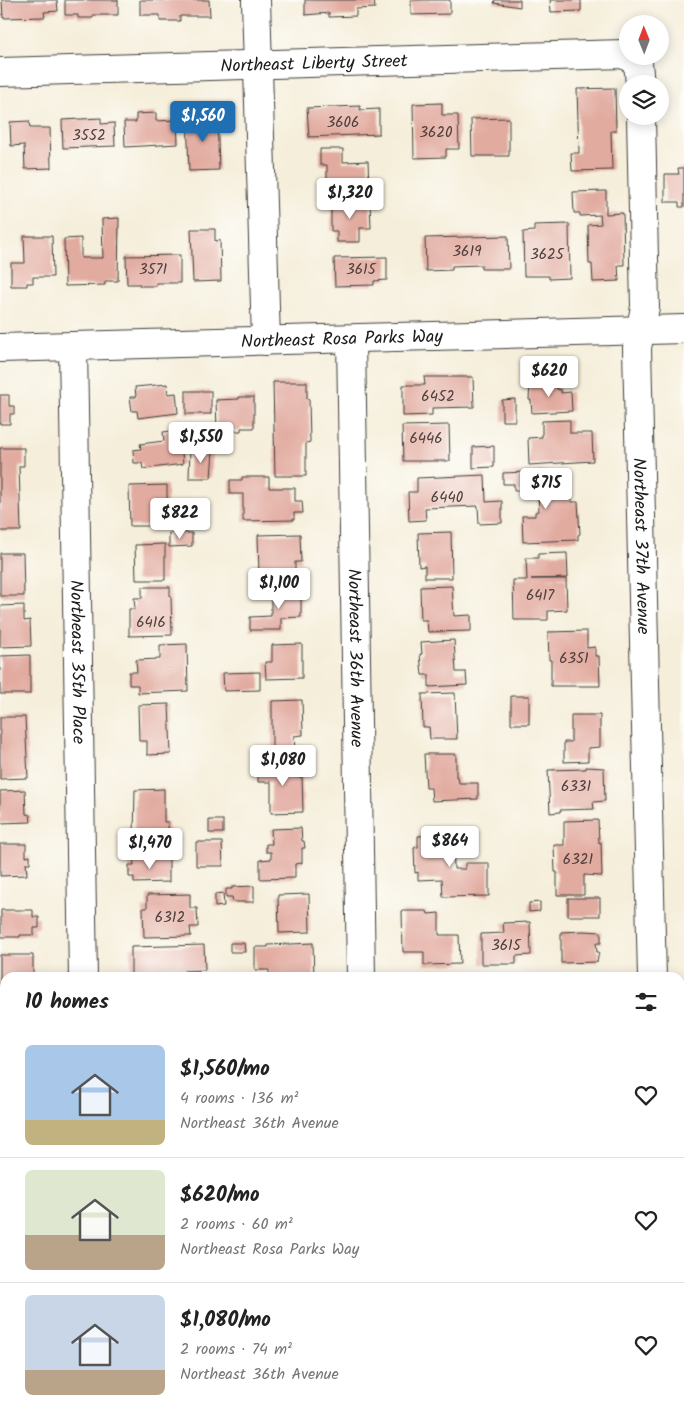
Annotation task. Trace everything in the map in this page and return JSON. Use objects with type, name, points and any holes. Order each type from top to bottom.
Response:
[{"type":"street","points":[[256,0],[266,341]]},
{"type":"street","name":"Northeast Liberty Street","points":[[0,72],[624,54],[639,73]]},
{"type":"street","name":"Northeast 37th Avenue","points":[[641,125],[646,307],[637,348],[652,972]]},
{"type":"street","name":"Northeast Rosa Parks Way","points":[[0,348],[684,329]]},
{"type":"street","name":"Northeast 36th Avenue","points":[[351,339],[361,972]]},
{"type":"street","name":"Northeast 35th Place","points":[[73,346],[83,972]]},
{"type":"building","points":[[2,0],[57,0],[58,11],[44,12],[45,17],[3,18]]},
{"type":"building","points":[[65,0],[118,0],[118,15],[93,15],[93,18],[78,18],[78,15],[65,15]]},
{"type":"building","points":[[140,0],[209,0],[210,16],[180,16],[180,21],[160,21],[160,15],[140,15]]},
{"type":"building","points":[[305,0],[374,0],[375,8],[356,9],[356,16],[329,17],[329,13],[305,15]]},
{"type":"building","points":[[411,0],[450,0],[450,14],[411,15]]},
{"type":"building","points":[[495,0],[520,0],[520,7],[494,3]]},
{"type":"building","points":[[550,0],[581,0],[581,11],[551,12]]},
{"type":"building","points":[[615,88],[616,131],[611,131],[612,170],[572,171],[571,153],[579,153],[577,89]]},
{"type":"building","points":[[442,103],[442,115],[458,115],[459,149],[446,149],[446,157],[414,158],[413,104]]},
{"type":"building","points":[[360,106],[360,110],[379,109],[379,134],[309,137],[307,108]]},
{"type":"building","points":[[156,113],[156,121],[177,120],[178,144],[125,147],[124,122],[136,122],[136,114]]},
{"type":"building","points":[[187,115],[217,115],[219,170],[189,171]]},
{"type":"building","points":[[101,118],[101,124],[114,123],[115,146],[63,148],[62,120]]},
{"type":"building","points":[[509,118],[509,156],[472,156],[471,119]]},
{"type":"building","points":[[29,121],[30,128],[50,128],[51,168],[25,169],[24,145],[11,146],[10,122]]},
{"type":"building","points":[[320,149],[343,149],[343,162],[368,161],[369,188],[327,190],[327,165],[320,165]]},
{"type":"building","points":[[678,168],[684,168],[684,207],[679,207],[679,202],[665,202],[665,174],[679,174]]},
{"type":"building","points":[[606,191],[606,214],[623,213],[624,265],[618,265],[619,281],[593,282],[592,264],[589,264],[588,225],[601,224],[600,215],[580,216],[580,213],[574,213],[573,192]]},
{"type":"building","points":[[370,202],[371,228],[360,228],[360,242],[337,242],[337,231],[331,231],[331,203]]},
{"type":"building","points":[[119,218],[118,281],[105,281],[105,285],[65,286],[64,239],[81,238],[81,258],[103,258],[102,219]]},
{"type":"building","points":[[569,224],[570,278],[549,279],[549,276],[524,276],[523,232],[534,231],[534,225]]},
{"type":"building","points":[[191,229],[215,229],[215,241],[220,240],[221,281],[193,282]]},
{"type":"building","points":[[24,236],[52,236],[53,277],[33,277],[33,283],[27,283],[27,286],[11,286],[11,263],[25,263]]},
{"type":"building","points":[[508,236],[509,269],[481,269],[481,265],[452,266],[452,270],[426,271],[425,238]]},
{"type":"building","points":[[180,255],[180,283],[156,283],[156,286],[127,284],[126,256]]},
{"type":"building","points":[[387,257],[387,280],[374,281],[374,285],[335,286],[334,258]]},
{"type":"building","points":[[424,377],[473,377],[474,407],[432,408],[432,415],[403,416],[403,385],[425,385]]},
{"type":"building","points":[[543,378],[543,382],[556,382],[557,389],[561,390],[561,393],[571,392],[572,411],[532,413],[531,400],[529,400],[530,383],[532,383],[532,379]]},
{"type":"building","points":[[273,382],[307,382],[310,442],[306,443],[306,476],[275,476]]},
{"type":"building","points":[[167,384],[168,394],[176,393],[178,413],[138,418],[137,411],[132,411],[130,397],[136,397],[135,387]]},
{"type":"building","points":[[186,391],[211,391],[211,414],[186,414]]},
{"type":"building","points":[[0,395],[9,395],[9,406],[14,406],[14,414],[10,414],[10,424],[0,424]]},
{"type":"building","points":[[239,397],[254,397],[254,428],[241,428],[241,431],[217,431],[216,400],[239,399]]},
{"type":"building","points":[[515,399],[515,421],[502,421],[502,400]]},
{"type":"building","points":[[570,420],[570,433],[592,433],[593,461],[529,465],[528,438],[542,437],[542,421]]},
{"type":"building","points":[[449,425],[450,461],[403,461],[402,426]]},
{"type":"building","points":[[180,430],[183,464],[143,469],[142,463],[134,463],[133,450],[141,449],[140,444],[164,441],[163,432]]},
{"type":"building","points":[[494,446],[494,467],[473,468],[473,447]]},
{"type":"building","points":[[0,448],[24,448],[24,466],[19,466],[21,531],[0,531]]},
{"type":"building","points":[[190,449],[213,450],[211,478],[189,478]]},
{"type":"building","points":[[547,471],[548,490],[545,490],[546,497],[571,496],[572,502],[578,502],[580,534],[578,535],[578,540],[523,542],[522,516],[535,516],[535,512],[539,511],[538,490],[514,491],[514,484],[503,484],[503,473]]},
{"type":"building","points":[[485,475],[486,502],[502,501],[502,523],[479,524],[478,506],[425,508],[426,520],[409,521],[408,492],[417,492],[417,478]]},
{"type":"building","points":[[242,477],[269,477],[269,488],[295,488],[295,501],[302,501],[303,513],[294,513],[294,520],[243,521],[243,494],[230,494],[230,480],[242,480]]},
{"type":"building","points":[[167,485],[167,526],[130,526],[129,486]]},
{"type":"building","points":[[451,532],[452,578],[425,578],[425,566],[419,567],[418,533]]},
{"type":"building","points":[[169,533],[192,533],[192,546],[169,547]]},
{"type":"building","points":[[300,534],[301,562],[295,562],[295,572],[288,572],[288,583],[264,583],[264,575],[259,575],[258,535]]},
{"type":"building","points":[[165,544],[165,580],[136,580],[135,545]]},
{"type":"building","points":[[0,553],[23,553],[24,596],[0,596]]},
{"type":"building","points":[[567,553],[568,578],[531,579],[566,579],[567,610],[548,611],[548,620],[514,620],[513,580],[527,580],[526,558],[538,558],[538,554]]},
{"type":"building","points":[[452,586],[454,616],[471,615],[471,631],[428,632],[427,620],[421,620],[420,587]]},
{"type":"building","points":[[142,587],[170,587],[172,635],[129,636],[129,609],[135,609],[134,598],[142,598]]},
{"type":"building","points":[[301,589],[301,617],[281,618],[281,630],[250,630],[250,617],[271,616],[271,590]]},
{"type":"building","points":[[24,605],[24,621],[30,620],[31,646],[0,647],[0,606]]},
{"type":"building","points":[[587,631],[587,648],[595,647],[595,656],[599,656],[600,686],[551,686],[548,632]]},
{"type":"building","points":[[454,640],[456,672],[466,672],[467,685],[429,687],[429,675],[422,675],[421,642]]},
{"type":"building","points":[[187,644],[188,691],[138,693],[138,685],[129,685],[129,672],[137,672],[136,660],[160,659],[160,645]]},
{"type":"building","points":[[302,644],[302,678],[266,679],[265,662],[272,662],[272,645]]},
{"type":"building","points":[[30,655],[30,694],[0,694],[0,656]]},
{"type":"building","points":[[260,672],[260,690],[224,691],[223,673]]},
{"type":"building","points":[[455,693],[457,739],[430,739],[429,727],[423,727],[422,694]]},
{"type":"building","points":[[511,696],[529,696],[529,724],[511,724]]},
{"type":"building","points":[[302,700],[303,735],[294,736],[295,750],[272,750],[272,701]]},
{"type":"building","points":[[169,704],[171,754],[147,755],[147,741],[139,741],[138,705]]},
{"type":"building","points":[[571,715],[600,715],[600,747],[588,748],[588,761],[564,762],[564,742],[571,742]]},
{"type":"building","points":[[0,717],[25,717],[28,778],[0,779]]},
{"type":"building","points":[[424,754],[456,754],[456,777],[458,777],[459,783],[478,783],[478,799],[432,801],[431,788],[426,788]]},
{"type":"building","points":[[293,762],[294,777],[302,777],[303,812],[271,813],[271,782],[258,782],[258,763]]},
{"type":"building","points":[[586,767],[604,768],[605,801],[593,802],[594,809],[560,810],[560,812],[550,813],[548,770],[586,769]]},
{"type":"building","points":[[164,789],[164,822],[168,822],[168,833],[134,834],[135,790]]},
{"type":"building","points":[[25,790],[26,814],[30,815],[31,822],[0,823],[0,791]]},
{"type":"building","points":[[209,820],[223,820],[223,833],[209,833]]},
{"type":"building","points":[[598,820],[602,876],[584,875],[584,895],[557,895],[554,845],[564,845],[564,821]]},
{"type":"building","points":[[301,828],[302,841],[304,841],[305,848],[302,848],[302,863],[295,864],[295,878],[260,879],[260,860],[271,859],[271,852],[266,852],[266,844],[272,844],[271,829]]},
{"type":"building","points":[[453,835],[454,869],[465,869],[465,863],[489,863],[489,896],[443,897],[442,879],[418,880],[418,872],[415,873],[414,848],[418,847],[418,836]]},
{"type":"building","points":[[196,842],[222,842],[223,866],[196,866]]},
{"type":"building","points":[[0,844],[26,844],[26,857],[30,856],[30,863],[26,863],[27,875],[0,876]]},
{"type":"building","points":[[169,857],[169,882],[134,883],[134,877],[129,877],[129,865],[134,865],[133,858]]},
{"type":"building","points":[[254,886],[254,902],[233,902],[232,897],[226,897],[226,889]]},
{"type":"building","points":[[223,893],[224,906],[215,907],[215,894]]},
{"type":"building","points":[[190,894],[190,908],[197,908],[198,927],[190,927],[191,936],[144,937],[143,908],[147,908],[147,895]]},
{"type":"building","points":[[309,894],[310,932],[279,933],[278,895]]},
{"type":"building","points":[[568,898],[600,898],[600,916],[568,916]]},
{"type":"building","points":[[540,902],[540,911],[529,912],[529,903]]},
{"type":"building","points":[[1,910],[33,910],[33,917],[39,917],[39,928],[34,928],[34,935],[1,937]]},
{"type":"building","points":[[402,911],[427,911],[428,914],[439,913],[439,935],[459,935],[460,964],[424,965],[424,952],[403,952]]},
{"type":"building","points":[[530,922],[531,955],[516,956],[516,964],[481,964],[481,934],[504,933],[503,923]]},
{"type":"building","points":[[561,932],[601,932],[601,943],[596,943],[597,952],[599,952],[597,962],[561,963]]},
{"type":"building","points":[[230,943],[244,943],[245,952],[230,952]]},
{"type":"building","points":[[313,943],[314,972],[269,972],[269,970],[255,970],[255,947],[268,947],[268,945]]},
{"type":"building","points":[[204,945],[205,970],[131,972],[131,947]]},
{"type":"building","points":[[0,955],[33,955],[33,972],[0,972]]}]
